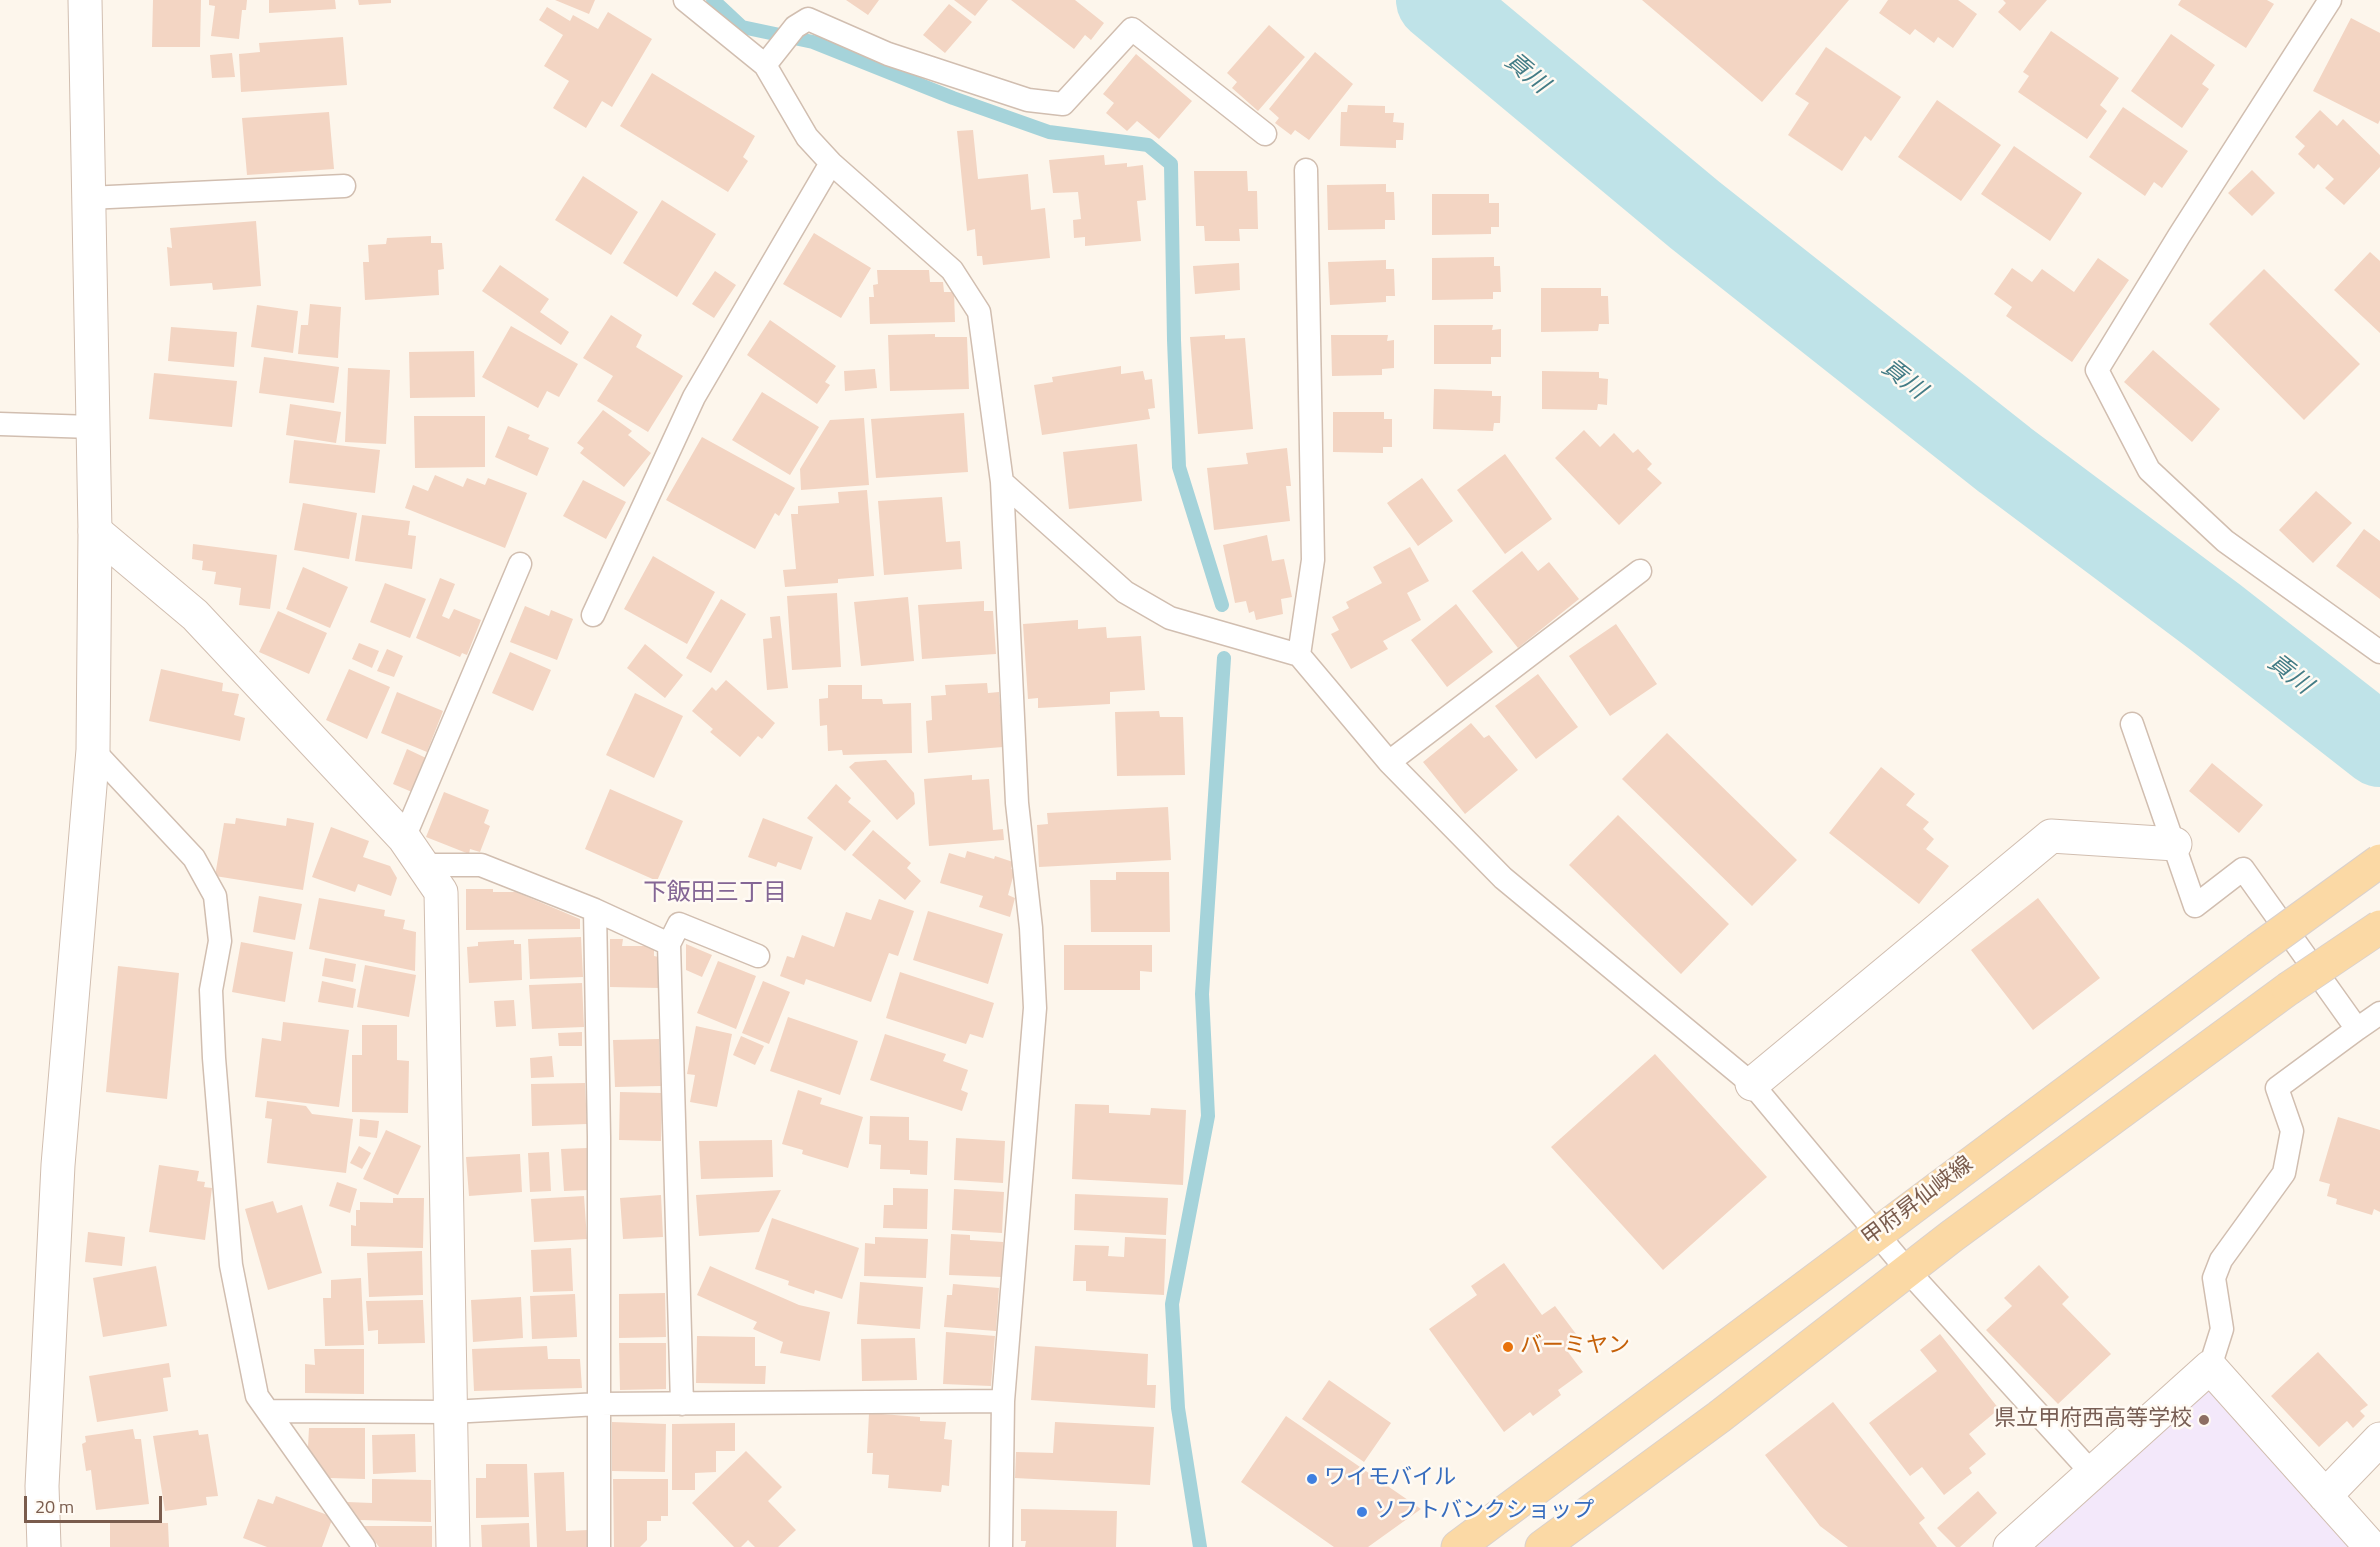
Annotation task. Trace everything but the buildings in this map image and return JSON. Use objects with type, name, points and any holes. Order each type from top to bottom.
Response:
[{"type":"main road","name":"甲府昇仙峡線","points":[[1458,1547],[1690,1375],[1876,1233],[2380,861]]},
{"type":"main road","points":[[1542,1547],[1719,1417],[1908,1271],[2288,989],[2380,927]]},
{"type":"street","points":[[44,1547],[42,1486],[58,1166],[93,750],[95,531],[85,0]]},
{"type":"street","points":[[95,531],[195,615],[404,838],[441,892],[453,1547]]},
{"type":"street","points":[[1752,1084],[2051,836],[2175,844]]},
{"type":"street","points":[[2010,1547],[2210,1367],[2371,1547]]},
{"type":"street","points":[[2325,1496],[2380,1439]]},
{"type":"lane","points":[[685,0],[765,65],[807,137],[831,164],[952,270],[979,312],[1002,482],[1017,803],[1031,928],[1035,1008],[1003,1401],[1001,1547]]},
{"type":"lane","points":[[2330,0],[2179,236],[2097,370],[2149,470],[2225,541],[2380,652]]},
{"type":"lane","points":[[765,65],[795,27],[808,19],[888,54],[1028,100],[1063,104],[1132,29],[1265,134]]},
{"type":"lane","points":[[593,615],[694,396],[831,164]]},
{"type":"lane","points":[[1299,655],[1313,560],[1306,170]]},
{"type":"lane","points":[[88,198],[344,186]]},
{"type":"lane","points":[[0,424],[92,427]]},
{"type":"lane","points":[[1002,482],[1125,592],[1170,618],[1299,655],[1389,762],[1503,878],[1752,1084],[1908,1271],[2092,1473]]},
{"type":"lane","points":[[404,838],[520,564]]},
{"type":"lane","points":[[1389,762],[1640,571]]},
{"type":"lane","points":[[2133,724],[2194,906],[2243,869],[2357,1029]]},
{"type":"lane","points":[[93,750],[194,858],[215,896],[220,941],[211,990],[231,1264],[257,1395],[364,1547]]},
{"type":"lane","points":[[422,865],[481,865],[595,910],[669,944]]},
{"type":"lane","points":[[595,910],[599,1137],[599,1547]]},
{"type":"lane","points":[[682,1404],[669,944],[679,924],[758,956]]},
{"type":"lane","points":[[2210,1367],[2222,1329],[2214,1278],[2221,1260],[2284,1173],[2292,1131],[2277,1088],[2380,1013]]},
{"type":"lane","points":[[269,1411],[451,1412],[599,1404],[1003,1401]]},
{"type":"shaded area","name":"県立甲府西高等学校","points":[[2210,1367],[2371,1547],[2010,1547]]},
{"type":"waterway","points":[[713,0],[742,27],[813,42],[953,98],[1049,132],[1148,145],[1171,164],[1179,467],[1222,605]]},
{"type":"waterway","name":"貢川","points":[[1437,0],[1695,215],[2005,460],[2215,617],[2380,746]]},
{"type":"waterway","points":[[1200,1547],[1178,1408],[1172,1304],[1208,1116],[1202,994],[1224,658]]},
{"type":"place","name":"バーミヤン","points":[[1508,1347]]},
{"type":"place","name":"県立甲府西高等学校","points":[[2204,1420]]},
{"type":"place","name":"ワイモバイル","points":[[1312,1479]]},
{"type":"place","name":"ソフトバンクショップ","points":[[1362,1512]]},
{"type":"district","name":"下飯田三丁目","points":[[715,894]]}]
